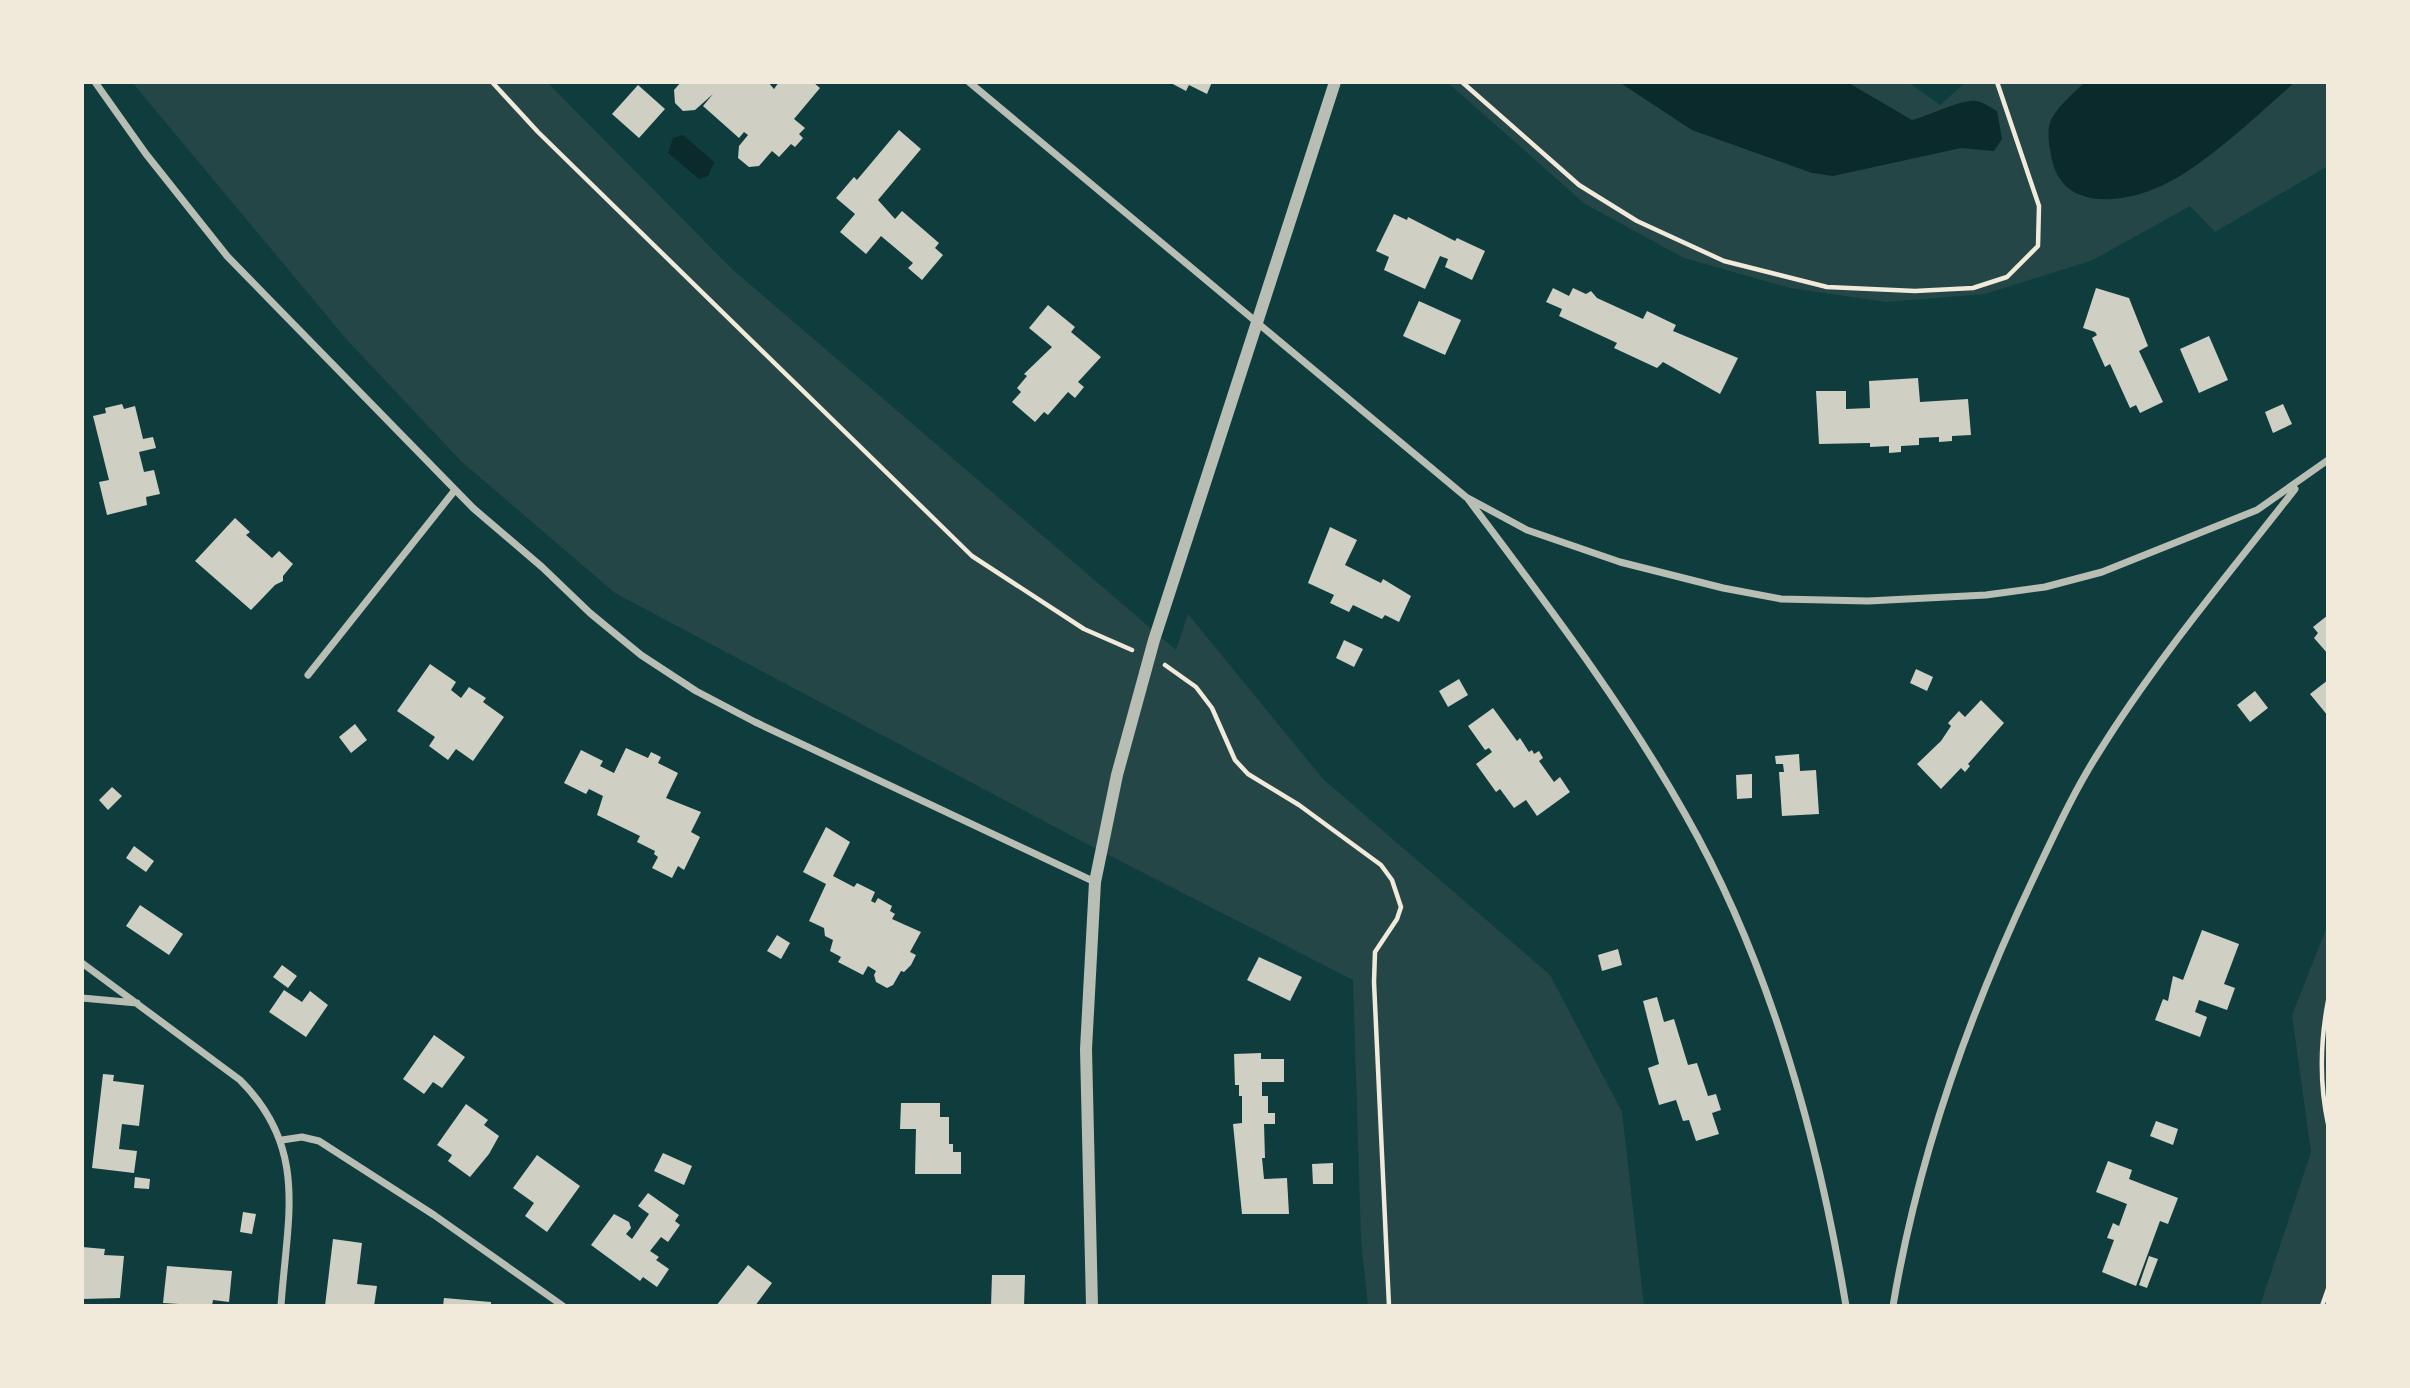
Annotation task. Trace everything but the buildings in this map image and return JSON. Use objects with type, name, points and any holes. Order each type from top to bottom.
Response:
[{"type":"street","points":[[95,82],[146,154],[227,256],[455,490],[590,613],[641,654],[696,691],[755,722],[1095,882]]},
{"type":"street","points":[[969,82],[1466,497],[1527,530],[1620,562],[1723,588],[1781,598],[1868,601],[1986,596],[2045,587],[2102,572],[2258,510],[2300,483],[2328,460]]},
{"type":"street","points":[[1092,1306],[1086,1049],[1095,882],[1117,775],[1149,657],[1335,82]]},
{"type":"street","points":[[1893,1306],[1917,1192],[1943,1104],[2015,918],[2065,813],[2098,753],[2140,690],[2300,483]]},
{"type":"street","points":[[308,675],[455,490]]},
{"type":"street","points":[[1466,497],[1582,650],[1640,738],[1686,816],[1727,898],[1755,964],[1794,1078],[1820,1170],[1846,1306]]},
{"type":"street","points":[[82,963],[240,1080],[260,1100],[282,1140],[289,1184],[281,1306]]},
{"type":"street","points":[[82,998],[137,1003]]},
{"type":"street","points":[[282,1140],[302,1137],[319,1141],[434,1214],[563,1306]]},
{"type":"path","points":[[492,82],[538,132],[972,556],[1084,629],[1149,657],[1196,687],[1212,708],[1235,760],[1248,774],[1299,805],[1381,865],[1399,894],[1397,919],[1375,952],[1374,982],[1389,1306]]},
{"type":"path","points":[[1462,82],[1579,184],[1637,221],[1724,261],[1828,287],[1914,290],[1973,288],[2007,277],[2038,246],[2039,206],[1997,82]]},
{"type":"path","points":[[2328,1001],[2321,1036],[2321,1091],[2328,1124]]},
{"type":"path","points":[[2322,1306],[2328,1289]]},
{"type":"shaded area","points":[[132,82],[547,82],[732,269],[1176,650],[1188,614],[1323,779],[1550,975],[1622,1112],[1644,1306],[1368,1306],[1361,1239],[1353,980],[1087,844],[615,593],[462,462],[348,341]]},
{"type":"shaded area","points":[[1447,82],[1908,82],[1940,105],[1966,82],[2328,82],[2328,166],[2215,232],[2190,206],[2093,260],[1985,294],[1886,302],[1790,288],[1684,258],[1585,204]]},
{"type":"shaded area","points":[[1619,82],[1847,82],[1912,120],[1955,105],[1976,101],[1997,111],[2002,139],[1994,151],[1961,148],[1833,176],[1812,173],[1692,130]]},
{"type":"shaded area","points":[[2085,82],[2295,82],[2228,141],[2172,181],[2138,194],[2106,199],[2090,198],[2065,185],[2056,172],[2051,155],[2050,122]]},
{"type":"shaded area","points":[[683,135],[714,162],[708,176],[699,179],[668,153],[673,138]]},
{"type":"shaded area","points":[[2328,924],[2328,1306],[2260,1306],[2311,1152],[2292,1015]]}]
